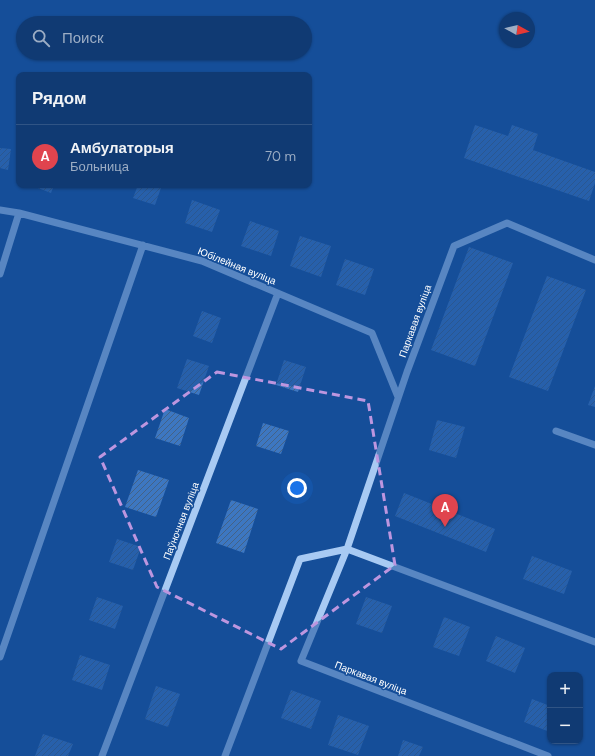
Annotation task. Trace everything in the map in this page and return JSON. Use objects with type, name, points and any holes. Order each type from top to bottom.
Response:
[{"type":"street","name":"Юбілейная вуліца","points":[[0,210],[20,213],[202,261],[372,333],[398,397]]},
{"type":"street","points":[[0,274],[20,213]]},
{"type":"street","name":"Паркавая вуліца","points":[[548,756],[301,661],[347,549],[398,397],[454,246],[507,224],[595,260]]},
{"type":"street","points":[[0,657],[143,245]]},
{"type":"street","name":"Паўночная вуліца","points":[[102,756],[278,293]]},
{"type":"street","points":[[556,431],[595,445]]},
{"type":"street","points":[[225,756],[300,559],[347,549],[595,642]]},
{"type":"highlighted area","points":[[217,372],[368,401],[395,565],[281,649],[157,587],[100,457]]},
{"type":"building","points":[[475,125],[508,136],[512,125],[538,134],[533,150],[595,172],[595,183],[589,201],[464,158]]},
{"type":"building","points":[[0,148],[11,149],[8,170],[0,168]]},
{"type":"building","points":[[38,188],[53,188],[51,193]]},
{"type":"building","points":[[137,188],[161,188],[155,205],[133,198]]},
{"type":"building","points":[[192,200],[220,210],[212,232],[185,223]]},
{"type":"building","points":[[250,221],[279,231],[271,256],[241,246]]},
{"type":"building","points":[[300,236],[331,246],[321,277],[290,266]]},
{"type":"building","points":[[469,247],[513,263],[475,366],[431,350]]},
{"type":"building","points":[[345,259],[374,269],[365,295],[336,285]]},
{"type":"building","points":[[547,276],[586,290],[548,391],[509,377]]},
{"type":"building","points":[[202,311],[221,318],[212,343],[193,336]]},
{"type":"building","points":[[187,359],[209,366],[199,395],[177,388]]},
{"type":"building","points":[[284,360],[306,367],[298,392],[276,385]]},
{"type":"building","points":[[595,386],[595,407],[588,405]]},
{"type":"building","points":[[165,409],[189,418],[180,446],[155,438]]},
{"type":"building","points":[[437,420],[465,427],[456,458],[429,450]]},
{"type":"building","points":[[263,423],[289,431],[281,454],[256,446]]},
{"type":"building","points":[[138,470],[169,480],[156,517],[125,507]]},
{"type":"building","points":[[404,493],[495,529],[486,552],[395,516]]},
{"type":"building","points":[[231,500],[258,509],[244,553],[216,543]]},
{"type":"building","points":[[117,539],[141,547],[133,570],[109,562]]},
{"type":"building","points":[[532,556],[572,571],[564,594],[523,579]]},
{"type":"building","points":[[97,597],[123,606],[115,629],[89,620]]},
{"type":"building","points":[[366,597],[392,606],[382,633],[356,624]]},
{"type":"building","points":[[444,617],[470,627],[459,656],[433,647]]},
{"type":"building","points":[[496,636],[525,648],[515,673],[486,661]]},
{"type":"building","points":[[80,655],[110,665],[102,690],[72,680]]},
{"type":"building","points":[[156,686],[180,694],[168,727],[145,719]]},
{"type":"building","points":[[291,690],[321,701],[311,729],[281,718]]},
{"type":"building","points":[[532,699],[547,705],[547,731],[524,722]]},
{"type":"building","points":[[338,715],[369,726],[358,755],[328,745]]},
{"type":"building","points":[[43,734],[73,744],[68,756],[35,756]]},
{"type":"building","points":[[403,740],[423,747],[419,756],[398,756]]},
{"type":"place","name":"Амбулаторыя","points":[[445,527]]}]
